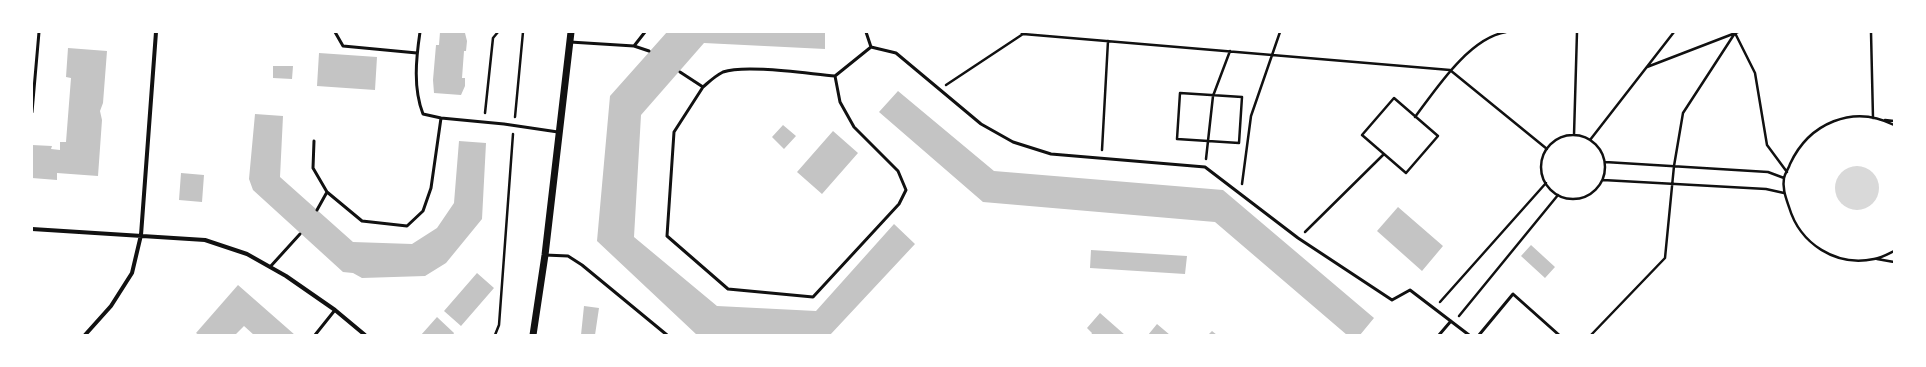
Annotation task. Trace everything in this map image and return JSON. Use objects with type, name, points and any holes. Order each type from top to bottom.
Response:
[{"type":"street","points":[[85,335],[111,306],[132,273],[141,235],[156,32]]},
{"type":"street","points":[[533,335],[545,255],[571,32]]},
{"type":"street","points":[[32,229],[205,240],[247,254],[286,276],[335,310],[366,335]]},
{"type":"lane","points":[[32,112],[39,32]]},
{"type":"lane","points":[[334,32],[343,46],[417,53]]},
{"type":"lane","points":[[420,32],[417,53],[417,98],[423,114],[441,118],[514,125],[560,132]]},
{"type":"lane","points":[[634,46],[645,32]]},
{"type":"lane","points":[[866,32],[871,47]]},
{"type":"lane","points":[[570,42],[634,46],[649,51]]},
{"type":"lane","points":[[835,76],[840,102],[854,127],[898,171],[906,190],[899,204],[814,297],[728,289],[667,236],[674,132],[704,87],[713,78],[724,72],[744,69],[835,76],[871,47]]},
{"type":"lane","points":[[871,47],[896,53],[981,124],[1012,142],[1051,154],[1205,166],[1298,238],[1392,300],[1410,290],[1469,335]]},
{"type":"lane","points":[[680,72],[704,87]]},
{"type":"lane","points":[[314,141],[313,168],[327,192],[362,221],[407,226],[423,211],[431,188],[441,118]]},
{"type":"lane","points":[[317,210],[327,192]]},
{"type":"lane","points":[[270,267],[300,234]]},
{"type":"lane","points":[[545,255],[568,256],[582,265],[667,335]]},
{"type":"lane","points":[[1479,335],[1513,294],[1560,335]]},
{"type":"lane","points":[[315,335],[335,310]]},
{"type":"lane","points":[[1439,335],[1452,322]]},
{"type":"path","points":[[484,122],[493,38],[498,32]]},
{"type":"path","points":[[495,335],[499,325],[514,125],[523,32]]},
{"type":"path","points":[[1240,194],[1251,116],[1280,32]]},
{"type":"path","points":[[1415,117],[1450,70],[1476,48],[1498,33],[1506,32]]},
{"type":"path","points":[[1574,135],[1576,32]]},
{"type":"path","points":[[1590,140],[1674,32]]},
{"type":"path","points":[[1647,67],[1736,32]]},
{"type":"path","points":[[1591,335],[1664,258],[1674,166],[1683,113],[1736,32]]},
{"type":"path","points":[[1736,32],[1755,73],[1766,145],[1787,172]]},
{"type":"path","points":[[1872,32],[1873,118]]},
{"type":"path","points":[[939,89],[1022,33],[1450,70],[1547,148]]},
{"type":"path","points":[[1102,158],[1108,41]]},
{"type":"path","points":[[1205,166],[1213,96],[1230,51]]},
{"type":"path","points":[[1180,93],[1242,97],[1239,143],[1209,141],[1177,139],[1180,93]]},
{"type":"path","points":[[1394,98],[1438,136],[1406,173],[1384,154],[1362,135],[1394,98]]},
{"type":"path","points":[[1894,120],[1844,118],[1817,129],[1796,151],[1784,178],[1784,193],[1792,216],[1798,228],[1807,240],[1817,248],[1830,255],[1844,259],[1858,261],[1875,259],[1894,262]]},
{"type":"path","points":[[1884,120],[1894,125]]},
{"type":"path","points":[[1574,135],[1590,140],[1599,147],[1605,162],[1603,180],[1597,189],[1584,197],[1573,199],[1558,195],[1546,183],[1541,166],[1547,148],[1556,140],[1574,135]]},
{"type":"path","points":[[1298,238],[1384,154]]},
{"type":"path","points":[[1605,162],[1768,172],[1784,178]]},
{"type":"path","points":[[1603,180],[1766,189],[1784,193]]},
{"type":"path","points":[[1435,308],[1546,183]]},
{"type":"path","points":[[1452,322],[1558,195]]},
{"type":"path","points":[[1875,259],[1894,251]]},
{"type":"shaded area","points":[[1853,166],[1861,166],[1866,167],[1873,172],[1878,179],[1878,197],[1873,204],[1866,209],[1853,210],[1845,207],[1838,200],[1835,192],[1835,184],[1838,176],[1845,169]]},
{"type":"building","points":[[440,32],[467,32],[465,33],[467,41],[466,51],[464,51],[462,78],[465,78],[465,86],[461,95],[434,93],[433,80],[436,45],[439,45]]},
{"type":"building","points":[[667,32],[825,32],[825,49],[704,43],[641,115],[634,237],[717,306],[816,311],[894,224],[915,244],[830,335],[697,335],[597,241],[610,96]]},
{"type":"building","points":[[68,48],[107,51],[103,103],[100,111],[102,120],[98,176],[57,173],[57,180],[32,178],[32,145],[52,146],[51,149],[60,150],[60,142],[66,142],[71,78],[66,77]]},
{"type":"building","points":[[319,53],[377,57],[375,90],[317,86]]},
{"type":"building","points":[[273,66],[293,66],[292,79],[273,78]]},
{"type":"building","points":[[898,91],[994,171],[1223,190],[1374,318],[1360,335],[1347,335],[1215,222],[983,202],[879,112]]},
{"type":"building","points":[[255,114],[283,116],[280,177],[353,242],[412,244],[437,228],[454,203],[459,141],[486,143],[482,219],[446,263],[425,276],[362,278],[353,273],[343,272],[253,190],[249,179]]},
{"type":"building","points":[[783,125],[796,136],[784,149],[772,137]]},
{"type":"building","points":[[833,131],[858,153],[822,194],[797,172]]},
{"type":"building","points":[[181,173],[204,175],[202,202],[179,200]]},
{"type":"building","points":[[1398,207],[1443,246],[1422,271],[1377,231]]},
{"type":"building","points":[[1531,245],[1555,267],[1545,278],[1521,256]]},
{"type":"building","points":[[1091,250],[1187,256],[1185,274],[1090,268]]},
{"type":"building","points":[[477,273],[494,288],[461,326],[444,311]]},
{"type":"building","points":[[238,285],[295,335],[254,335],[244,326],[235,335],[199,335],[196,333]]},
{"type":"building","points":[[584,306],[599,308],[595,335],[581,335]]},
{"type":"building","points":[[1100,313],[1125,335],[1091,335],[1092,333],[1087,328]]},
{"type":"building","points":[[437,317],[454,333],[453,335],[421,335]]},
{"type":"building","points":[[1157,324],[1170,335],[1148,335]]},
{"type":"building","points":[[1212,331],[1217,335],[1208,335]]}]
